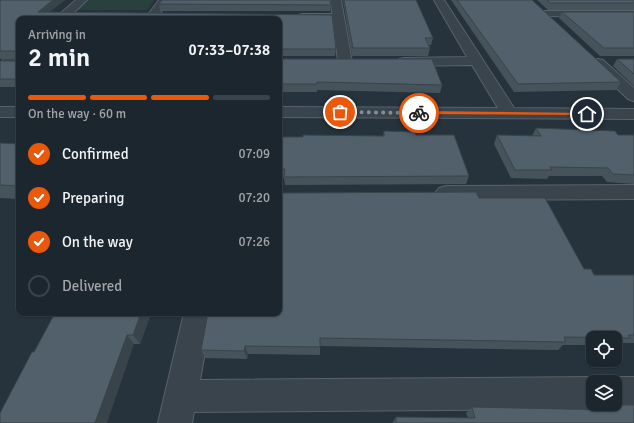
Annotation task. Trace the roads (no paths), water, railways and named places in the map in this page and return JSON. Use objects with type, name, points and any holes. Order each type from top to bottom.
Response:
[{"type":"street","points":[[64,16],[82,0]]},
{"type":"street","points":[[164,0],[149,16],[168,16]]},
{"type":"street","points":[[336,0],[345,62]]},
{"type":"street","points":[[439,0],[509,113]]},
{"type":"street","points":[[534,5],[556,25]]},
{"type":"street","points":[[544,14],[634,14]]},
{"type":"street","points":[[72,16],[81,15]]},
{"type":"street","points":[[292,17],[338,17]]},
{"type":"street","points":[[619,61],[593,59],[634,96]]},
{"type":"street","points":[[390,62],[476,61]]},
{"type":"street","points":[[330,62],[360,62]]},
{"type":"street","points":[[0,112],[16,112]]},
{"type":"street","points":[[282,112],[634,114]]},
{"type":"street","points":[[429,193],[634,192]]},
{"type":"street","points":[[197,316],[178,409],[586,393]]},
{"type":"street","points":[[622,393],[634,393]]}]
